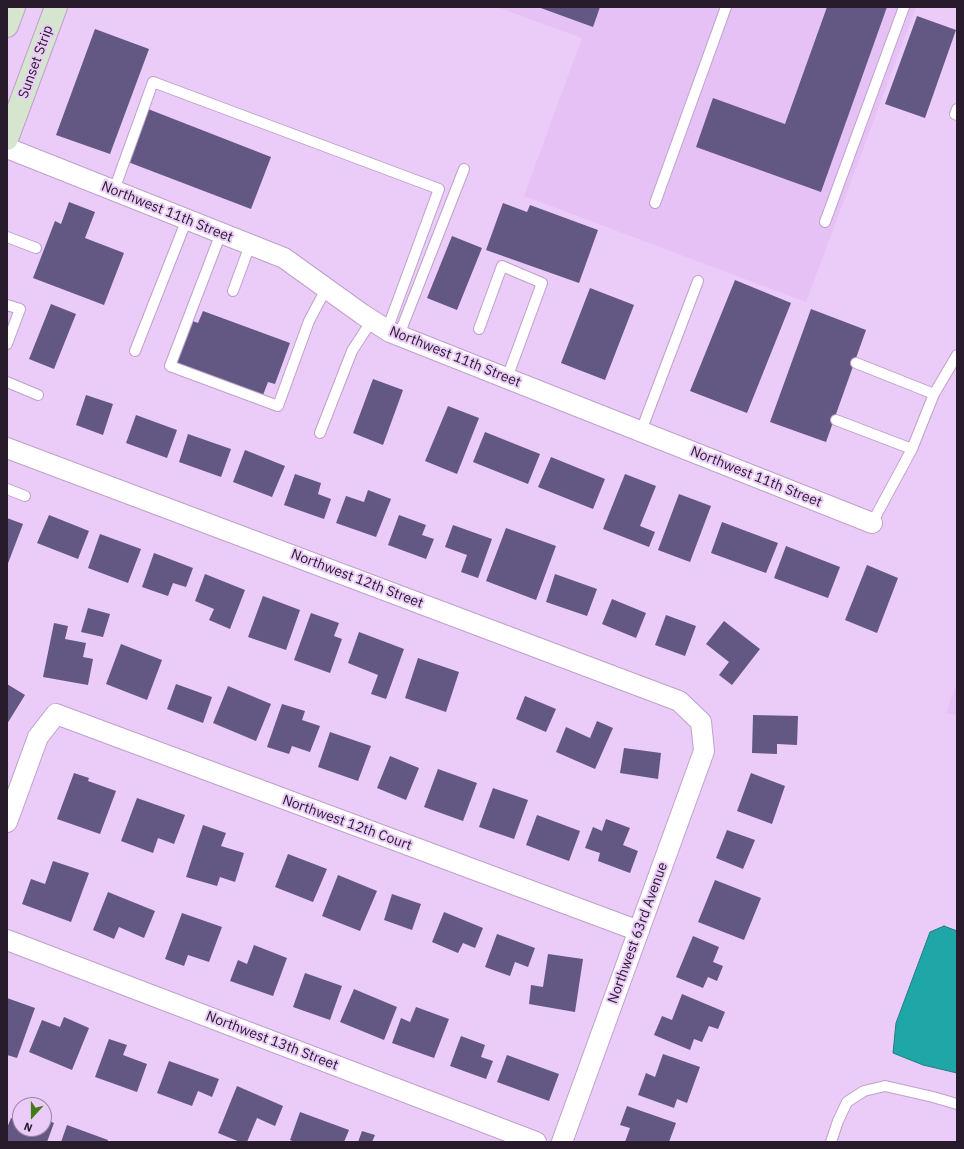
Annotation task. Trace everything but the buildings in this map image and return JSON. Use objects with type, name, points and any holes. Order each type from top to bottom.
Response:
[{"type":"street","points":[[7,26],[14,7]]},
{"type":"street","name":"Sunset Strip","points":[[7,139],[56,7]]},
{"type":"street","name":"Northwest 11th Street","points":[[7,148],[284,258],[326,289],[386,329],[872,523]]},
{"type":"street","name":"Northwest 12th Street","points":[[7,448],[679,701],[701,722]]},
{"type":"street","name":"Northwest 12th Court","points":[[7,822],[38,737],[56,714],[639,931]]},
{"type":"street","name":"Northwest 63rd Avenue","points":[[562,1142],[704,751],[701,722]]},
{"type":"street","name":"Northwest 13th Street","points":[[7,940],[536,1142]]},
{"type":"lane","points":[[655,203],[726,7]]},
{"type":"lane","points":[[825,222],[904,7]]},
{"type":"lane","points":[[114,190],[153,82],[439,189],[386,329]]},
{"type":"lane","points":[[957,109],[955,114],[957,115]]},
{"type":"lane","points":[[320,433],[352,351],[386,329],[464,169]]},
{"type":"lane","points":[[135,351],[187,219]]},
{"type":"lane","points":[[221,233],[170,366],[278,406],[309,321],[326,289]]},
{"type":"lane","points":[[7,237],[36,248]]},
{"type":"lane","points":[[232,291],[250,244]]},
{"type":"lane","points":[[479,329],[502,266],[542,283],[507,378]]},
{"type":"lane","points":[[641,431],[698,282]]},
{"type":"lane","points":[[7,305],[20,309],[7,344]]},
{"type":"lane","points":[[872,523],[912,449],[934,394],[957,355]]},
{"type":"lane","points":[[856,364],[934,394]]},
{"type":"lane","points":[[7,382],[38,395]]},
{"type":"lane","points":[[836,420],[912,449]]},
{"type":"lane","points":[[7,489],[25,496]]},
{"type":"lane","points":[[831,1142],[838,1121],[847,1102],[864,1090],[885,1086],[957,1104]]},
{"type":"shaded area","points":[[497,7],[916,7],[806,302],[524,196],[582,38]]},
{"type":"shaded area","points":[[957,683],[957,716],[946,713]]},
{"type":"shaded area","points":[[944,926],[957,931],[957,1073],[923,1065],[893,1053],[896,1023],[930,932]]}]
